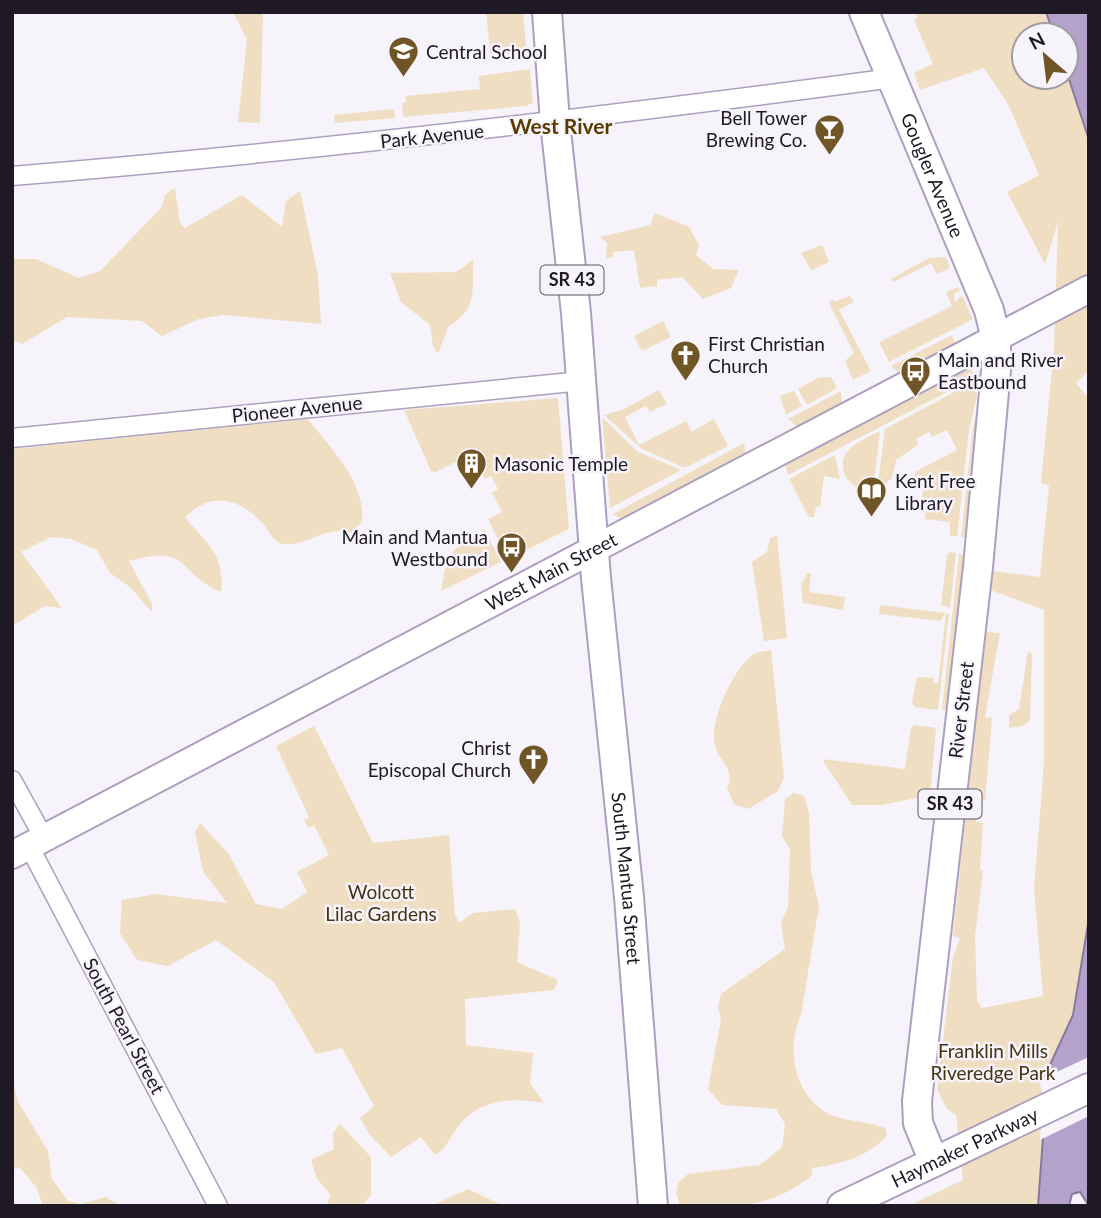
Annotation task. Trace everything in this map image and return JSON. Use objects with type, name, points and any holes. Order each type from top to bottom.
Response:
[{"type":"main road","name":"SR 43","points":[[547,12],[595,549]]},
{"type":"main road","name":"Gougler Avenue","points":[[864,12],[973,268],[996,339]]},
{"type":"main road","name":"West Main Street","points":[[28,846],[218,750],[1089,289]]},
{"type":"main road","name":"River Street","points":[[934,1162],[922,1137],[917,1101],[978,567],[996,370],[996,339]]},
{"type":"main road","name":"South Mantua Street","points":[[595,549],[629,897],[653,1206]]},
{"type":"main road","name":"Haymaker Parkway","points":[[842,1206],[1089,1088]]},
{"type":"street","name":"Park Avenue","points":[[12,176],[257,155],[555,122],[893,78]]},
{"type":"street","name":"Pioneer Avenue","points":[[12,438],[582,381]]},
{"type":"street","name":"South Pearl Street","points":[[12,780],[28,846],[218,1206]]},
{"type":"green space","points":[[233,12],[263,12],[260,123],[238,122],[247,40]]},
{"type":"green space","points":[[486,12],[523,12],[527,57],[491,61]]},
{"type":"green space","name":"Franklin Mills Riveredge Park","points":[[915,12],[1046,12],[1049,21],[1010,21],[1010,91],[1073,91],[1089,140],[1089,370],[1076,383],[1089,399],[1089,918],[1073,1015],[1042,1082],[1046,1096],[1038,1206],[908,1206],[963,1180],[956,1115],[947,1109],[937,1089],[953,957],[960,938],[953,936],[985,632],[1000,633],[985,717],[992,718],[985,801],[977,801],[976,822],[983,823],[980,870],[983,870],[975,936],[977,1001],[982,1008],[1043,996],[1034,888],[1044,763],[1044,610],[985,588],[986,575],[993,571],[1040,577],[1049,486],[1041,483],[1054,348],[1058,222],[1045,264],[1007,192],[1039,175],[1007,102],[984,68],[920,90],[914,73],[933,64],[914,20],[918,18]]},
{"type":"green space","points":[[530,69],[533,103],[526,106],[403,117],[402,103],[406,102],[405,96],[480,89],[479,76]]},
{"type":"green space","points":[[394,109],[395,118],[335,123],[334,115]]},
{"type":"green space","points":[[175,188],[180,223],[185,228],[242,195],[282,227],[286,201],[300,191],[318,275],[321,324],[224,315],[199,319],[162,336],[142,321],[67,317],[22,344],[12,340],[12,259],[36,259],[79,278],[100,271],[161,208],[165,195]]},
{"type":"green space","points":[[655,213],[689,227],[699,245],[696,255],[713,269],[739,270],[731,288],[703,299],[682,277],[657,280],[657,286],[640,288],[634,250],[613,252],[613,257],[606,258],[607,243],[600,237],[650,225]]},
{"type":"green space","points":[[822,245],[829,262],[811,270],[801,253]]},
{"type":"green space","points":[[946,257],[950,268],[937,274],[931,263],[893,282],[891,279],[929,258]]},
{"type":"green space","points":[[473,260],[473,291],[469,306],[458,320],[448,327],[438,354],[433,346],[430,325],[401,302],[390,273],[456,272]]},
{"type":"green space","points":[[958,287],[960,291],[954,294],[954,300],[956,302],[960,296],[963,297],[973,319],[889,362],[879,342],[952,306],[946,292]]},
{"type":"green space","points":[[849,296],[854,302],[839,310],[871,371],[853,380],[845,361],[854,353],[829,303],[832,299],[834,302]]},
{"type":"green space","points":[[663,321],[671,337],[642,351],[634,336]]},
{"type":"green space","points":[[952,335],[956,345],[900,374],[891,366]]},
{"type":"green space","points":[[971,367],[974,378],[788,475],[785,464]]},
{"type":"green space","points":[[831,377],[837,388],[807,405],[798,389],[818,378]]},
{"type":"green space","points":[[983,377],[969,536],[961,537],[973,427],[981,396],[979,380]]},
{"type":"green space","points":[[975,381],[977,396],[969,429],[957,537],[950,535],[950,522],[925,519],[927,501],[922,501],[924,480],[914,479],[915,472],[957,450],[947,430],[932,437],[929,432],[916,439],[919,444],[896,460],[892,478],[877,490],[885,429]]},
{"type":"green space","points":[[659,390],[667,404],[650,412],[646,406],[625,417],[639,445],[686,421],[692,432],[714,419],[728,446],[685,468],[642,449],[604,415],[622,410]]},
{"type":"green space","points":[[794,391],[802,406],[786,415],[780,396]]},
{"type":"green space","points":[[841,391],[842,403],[798,427],[788,419]]},
{"type":"green space","points":[[558,398],[569,529],[508,559],[488,519],[502,512],[492,493],[498,489],[491,476],[485,479],[471,454],[436,472],[431,471],[404,410]]},
{"type":"green space","points":[[602,417],[638,452],[681,470],[610,508]]},
{"type":"green space","points":[[308,419],[345,467],[358,493],[362,522],[351,533],[332,532],[299,543],[282,544],[245,509],[225,501],[205,503],[185,518],[208,543],[217,559],[222,579],[221,592],[206,584],[174,558],[164,556],[129,561],[152,604],[152,612],[130,587],[110,573],[97,550],[71,539],[51,537],[21,552],[62,608],[45,606],[12,626],[12,449]]},
{"type":"green space","points":[[880,431],[873,491],[857,488],[847,479],[843,469],[845,454],[856,444]]},
{"type":"green space","points":[[744,443],[746,455],[623,520],[613,514]]},
{"type":"green space","points":[[835,455],[840,479],[824,476],[820,507],[816,507],[814,517],[809,517],[789,479]]},
{"type":"green space","points":[[485,530],[501,562],[441,591],[446,568],[453,553],[464,542]]},
{"type":"green space","points":[[777,536],[787,638],[764,641],[752,562],[767,552],[770,538]]},
{"type":"green space","points":[[950,552],[956,553],[950,608],[941,605],[947,555]]},
{"type":"green space","points":[[959,553],[966,558],[948,710],[942,710]]},
{"type":"green space","points":[[808,573],[811,573],[809,592],[845,597],[843,610],[803,603],[801,584]]},
{"type":"green space","points":[[880,605],[945,613],[941,621],[879,614]]},
{"type":"green space","points":[[946,613],[949,613],[938,710],[915,707],[912,703],[917,677],[934,678],[933,683],[938,683]]},
{"type":"green space","points":[[771,650],[784,777],[778,791],[748,809],[734,804],[727,788],[729,775],[715,745],[715,723],[730,685],[744,663],[755,654]]},
{"type":"green space","points":[[1028,651],[1032,654],[1030,720],[1023,726],[1009,728],[1009,715],[1019,709]]},
{"type":"green space","points":[[915,725],[936,728],[930,795],[882,805],[852,805],[822,759],[905,769],[911,728]]},
{"type":"green space","name":"Wolcott Lilac Gardens","points":[[314,726],[373,843],[449,835],[455,915],[459,923],[473,913],[515,909],[520,923],[517,962],[558,980],[554,990],[465,999],[466,1045],[533,1053],[530,1083],[544,1103],[519,1100],[483,1106],[463,1120],[445,1147],[435,1155],[421,1137],[391,1157],[370,1135],[360,1118],[374,1106],[342,1048],[316,1054],[274,982],[216,940],[168,966],[137,960],[120,933],[122,900],[156,894],[227,903],[203,871],[195,832],[200,823],[228,853],[256,904],[282,909],[307,892],[297,872],[329,855],[314,825],[308,828],[304,820],[309,817],[276,746]]},
{"type":"green space","points":[[794,793],[804,796],[809,813],[811,871],[819,906],[794,1042],[796,1071],[801,1085],[819,1107],[831,1115],[885,1128],[887,1135],[863,1154],[832,1165],[812,1168],[812,1175],[796,1187],[765,1201],[733,1206],[680,1206],[676,1193],[678,1183],[688,1174],[760,1165],[782,1147],[785,1124],[776,1109],[722,1105],[708,1089],[721,1019],[718,1007],[721,994],[785,949],[781,923],[788,907],[790,849],[782,836],[785,799]]},
{"type":"green space","points":[[12,1075],[18,1102],[48,1151],[52,1179],[68,1201],[81,1204],[106,1197],[121,1206],[43,1206],[37,1188],[19,1167],[12,1170]]},
{"type":"green space","points":[[340,1124],[371,1157],[371,1195],[362,1206],[326,1206],[331,1195],[317,1179],[311,1160],[334,1149],[333,1133]]},
{"type":"green space","points":[[468,1189],[504,1206],[431,1206]]},
{"type":"shaded area","points":[[1046,12],[1089,13],[1089,140],[1073,91],[1080,91],[1080,21],[1049,21]]},
{"type":"shaded area","points":[[1089,918],[1089,1206],[1080,1192],[1072,1194],[1069,1206],[1038,1206],[1046,1096],[1042,1082],[1073,1015]]},
{"type":"pier","points":[[1089,1057],[1089,1116],[1040,1140],[1043,1096],[1039,1080]]},
{"type":"place","name":"Central School","points":[[403,79]]},
{"type":"place","name":"Bell Tower Brewing Co.","points":[[830,156]]},
{"type":"place","name":"First Christian Church","points":[[685,382]]},
{"type":"place","name":"Main and River Eastbound","points":[[915,398]]},
{"type":"place","name":"Masonic Temple","points":[[471,491]]},
{"type":"place","name":"Kent Free Library","points":[[872,519]]},
{"type":"place","name":"Main and Mantua Westbound","points":[[511,575]]},
{"type":"place","name":"Christ Episcopal Church","points":[[534,786]]},
{"type":"district","name":"West River","points":[[561,127]]}]
